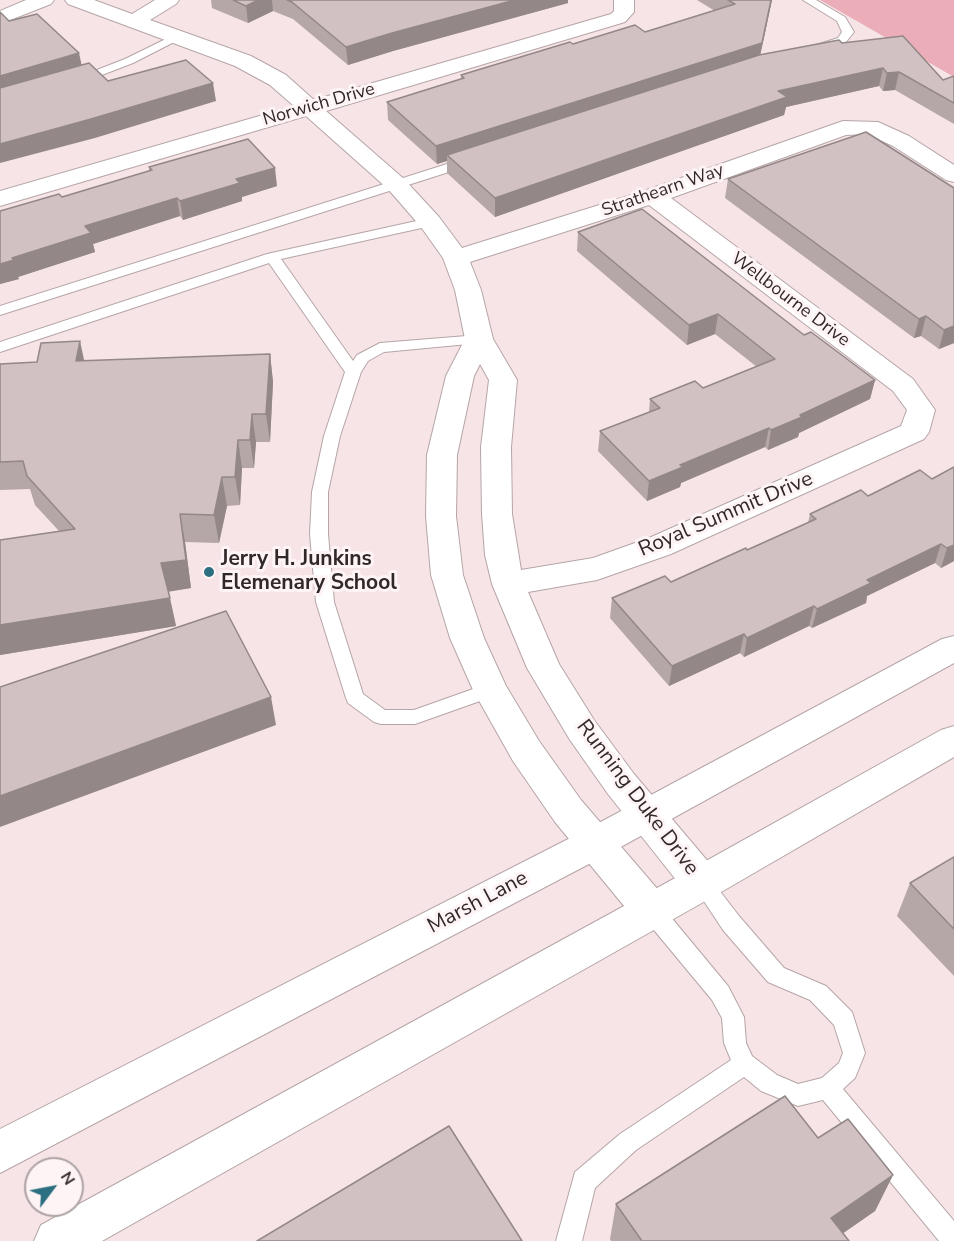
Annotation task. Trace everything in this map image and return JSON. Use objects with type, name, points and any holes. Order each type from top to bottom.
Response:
[{"type":"street","points":[[0,18],[44,0]]},
{"type":"street","name":"Running Duke Drive","points":[[75,0],[243,61],[278,80],[396,184],[430,222],[456,258],[468,290],[479,339],[503,380],[495,447],[496,491],[501,555],[508,584],[544,668],[582,730],[621,784],[702,883]]},
{"type":"street","points":[[133,22],[169,0]]},
{"type":"street","name":"Norwich Drive","points":[[0,199],[618,18],[624,12],[624,0]]},
{"type":"street","name":"Strathearn Way","points":[[456,258],[653,196],[843,128],[870,127],[901,141],[954,175]]},
{"type":"street","name":"Wellbourne Drive","points":[[653,196],[903,385],[921,410]]},
{"type":"street","points":[[479,339],[460,376],[442,455],[441,516],[447,575],[467,638],[490,690],[526,751],[568,811],[652,911]]},
{"type":"street","name":"Royal Summit Drive","points":[[508,584],[597,569],[660,546],[914,432],[921,410]]},
{"type":"street","name":"Marsh Lane","points":[[0,1152],[595,843],[954,648]]},
{"type":"street","points":[[57,1241],[652,911],[954,740]]},
{"type":"lane","points":[[808,0],[841,19],[848,32],[842,40],[808,51]]},
{"type":"lane","points":[[64,83],[129,61],[176,37]]},
{"type":"lane","points":[[0,311],[485,155]]},
{"type":"lane","points":[[0,347],[273,257],[430,222]]},
{"type":"lane","points":[[273,257],[353,372]]},
{"type":"lane","points":[[479,339],[380,348],[362,358],[353,372],[332,436],[320,492],[319,534],[325,602],[355,698],[381,717],[416,717],[490,690]]},
{"type":"lane","points":[[652,911],[720,993],[733,1017],[735,1043],[744,1065],[770,1083],[798,1095],[828,1088],[847,1070],[855,1053],[844,1019],[818,993],[776,975],[731,923],[702,883]]},
{"type":"lane","points":[[569,1241],[584,1181],[628,1142],[744,1065]]},
{"type":"lane","points":[[828,1088],[954,1240]]},
{"type":"shaded area","points":[[820,0],[954,0],[954,77],[876,32]]},
{"type":"building","points":[[233,0],[258,0],[246,6]]},
{"type":"building","points":[[287,0],[515,0],[346,47]]},
{"type":"building","points":[[728,0],[771,0],[762,43],[436,146],[387,102],[464,78],[461,75],[570,42],[573,44],[635,25],[645,32],[735,4]]},
{"type":"building","points":[[0,12],[9,21],[37,14],[79,53],[0,76]]},
{"type":"building","points":[[903,36],[943,80],[954,76],[954,103],[899,72],[887,73],[883,68],[778,91],[787,97],[495,198],[447,155],[759,55],[839,40],[842,43]]},
{"type":"building","points":[[186,60],[213,83],[0,144],[0,88],[89,63],[108,81]]},
{"type":"building","points":[[866,132],[954,188],[954,326],[944,330],[926,316],[919,319],[728,179]]},
{"type":"building","points":[[248,139],[275,168],[236,179],[240,183],[180,201],[177,198],[85,226],[91,233],[12,258],[14,260],[0,264],[0,211],[59,194],[62,197],[152,170],[149,167]]},
{"type":"building","points":[[642,209],[804,335],[811,332],[875,380],[800,415],[802,417],[771,430],[769,428],[680,465],[683,467],[649,481],[600,431],[660,408],[650,399],[695,381],[703,388],[775,359],[718,314],[689,325],[578,232]]},
{"type":"building","points":[[80,341],[76,361],[270,354],[266,414],[252,414],[250,440],[238,440],[235,477],[222,477],[214,515],[180,514],[186,560],[161,563],[170,598],[0,625],[0,540],[75,529],[27,476],[23,461],[0,462],[0,364],[37,362],[41,343]]},
{"type":"building","points":[[954,467],[954,545],[947,548],[941,544],[867,580],[871,583],[817,609],[814,606],[747,638],[744,634],[672,666],[612,598],[665,576],[671,582],[746,548],[747,550],[816,519],[810,514],[861,490],[868,496],[920,470],[932,479]]},
{"type":"building","points":[[226,611],[271,697],[0,796],[0,687]]},
{"type":"building","points":[[954,857],[954,929],[910,883]]},
{"type":"building","points":[[785,1096],[818,1138],[848,1119],[893,1175],[831,1218],[849,1241],[642,1241],[616,1204]]},
{"type":"building","points":[[449,1126],[522,1241],[257,1241]]},
{"type":"place","name":"Jerry H. Junkins Elemenary School","points":[[209,572]]}]
